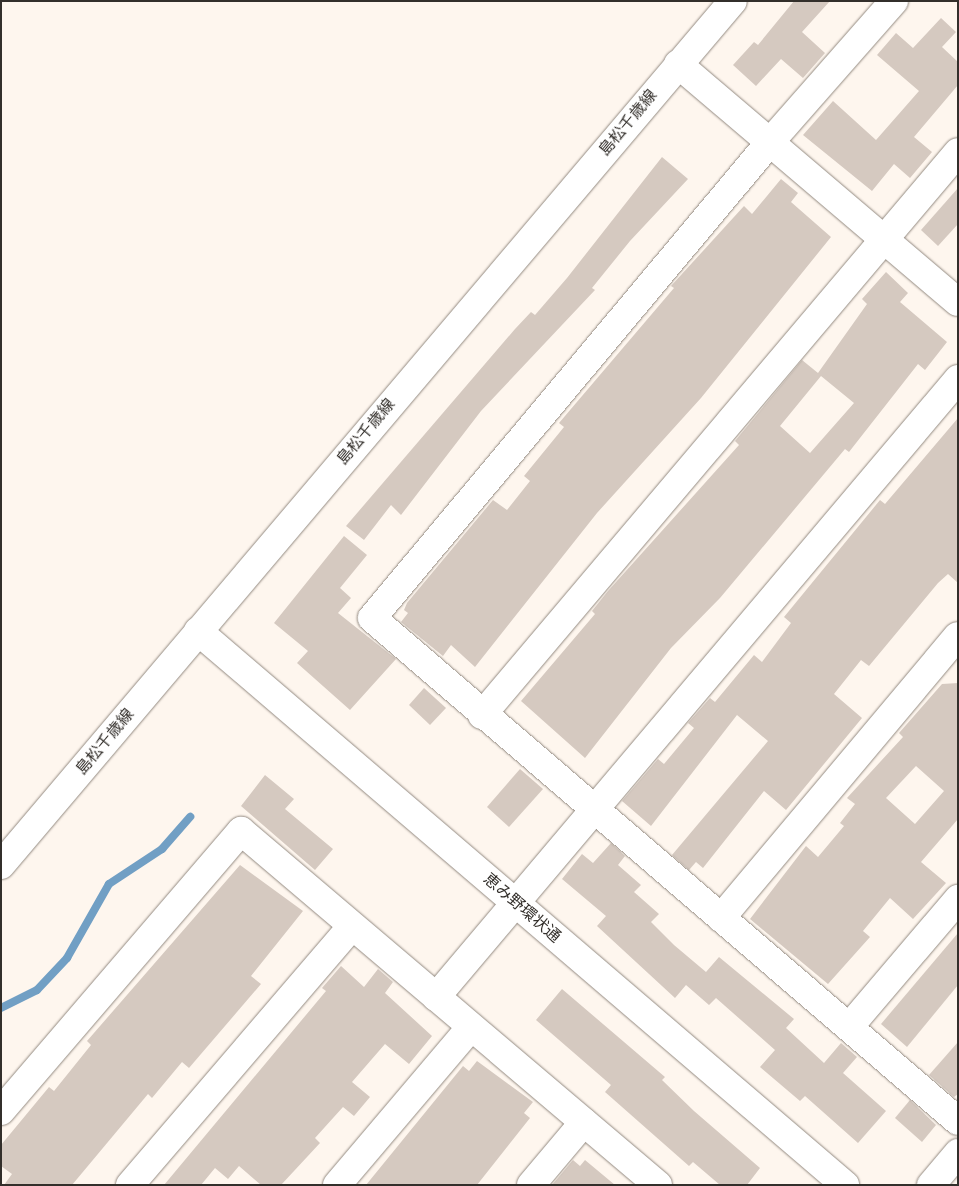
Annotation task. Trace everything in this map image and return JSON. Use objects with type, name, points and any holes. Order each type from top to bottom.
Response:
[{"type":"street","name":"島松千歳線","points":[[1,865],[733,1]]},
{"type":"street","points":[[894,1],[770,142],[372,618],[482,715],[850,1026],[958,1121]]},
{"type":"street","points":[[678,64],[958,302]]},
{"type":"street","points":[[482,715],[883,238],[958,152]]},
{"type":"street","points":[[436,997],[958,379]]},
{"type":"street","name":"恵み野環状通","points":[[198,631],[845,1185]]},
{"type":"street","points":[[721,918],[958,636]]},
{"type":"street","points":[[1,1111],[242,831],[658,1185]]},
{"type":"street","points":[[850,1026],[958,899]]},
{"type":"street","points":[[130,1185],[352,926]]},
{"type":"street","points":[[337,1185],[471,1027]]},
{"type":"street","points":[[531,1185],[584,1122]]},
{"type":"street","points":[[931,1185],[958,1153]]},
{"type":"building","points":[[794,1],[830,1],[802,32],[825,53],[803,78],[781,59],[756,86],[733,65],[754,42],[758,45]]},
{"type":"building","points":[[941,18],[956,32],[942,47],[958,62],[958,85],[914,137],[932,152],[910,178],[894,164],[872,191],[803,135],[833,101],[876,140],[919,91],[877,55],[896,33],[913,48]]},
{"type":"building","points":[[662,157],[688,179],[630,241],[592,288],[595,290],[481,411],[401,515],[391,505],[364,540],[346,526],[515,329],[531,312],[535,315],[567,278]]},
{"type":"building","points":[[781,179],[798,193],[791,202],[831,237],[701,398],[597,513],[475,667],[451,645],[443,656],[401,622],[408,613],[404,610],[407,603],[493,500],[507,510],[530,481],[524,476],[564,427],[559,423],[674,288],[671,286],[744,206],[752,214]]},
{"type":"building","points":[[958,188],[958,224],[938,246],[921,230]]},
{"type":"building","points":[[886,272],[908,293],[900,302],[947,342],[925,370],[918,364],[849,452],[845,449],[720,598],[671,648],[585,758],[521,701],[595,614],[592,611],[608,591],[739,445],[735,441],[802,360],[818,373],[867,304],[862,299]],"holes":[[[821,376],[854,403],[810,453],[780,426]]]},
{"type":"building","points":[[958,418],[958,583],[948,574],[938,583],[869,666],[861,660],[834,694],[862,718],[786,810],[764,791],[703,868],[696,862],[689,870],[672,855],[768,741],[737,715],[651,826],[622,801],[658,759],[664,764],[694,728],[688,723],[710,698],[715,702],[754,655],[762,662],[791,623],[784,617],[880,500],[885,504]]},
{"type":"building","points":[[344,536],[367,555],[340,588],[351,598],[338,613],[396,659],[350,710],[297,663],[308,651],[274,623]]},
{"type":"building","points":[[958,683],[958,819],[921,862],[946,883],[913,919],[890,898],[863,931],[870,937],[828,984],[750,919],[806,846],[818,857],[844,826],[840,823],[855,804],[847,798],[903,737],[899,733],[942,684]],"holes":[[[916,766],[944,791],[915,824],[886,798]]]},
{"type":"building","points":[[424,688],[446,708],[430,725],[409,705]]},
{"type":"building","points":[[520,769],[543,789],[509,827],[487,807]]},
{"type":"building","points":[[265,775],[294,799],[285,809],[333,849],[315,870],[241,806]]},
{"type":"building","points":[[611,843],[625,856],[618,865],[641,885],[634,892],[659,914],[651,922],[674,945],[706,972],[719,957],[794,1019],[786,1028],[824,1063],[841,1043],[857,1057],[843,1073],[886,1111],[858,1143],[805,1096],[800,1101],[760,1067],[775,1050],[716,998],[709,1005],[686,985],[675,998],[597,926],[606,916],[562,879],[582,854],[593,863]]},
{"type":"building","points":[[240,865],[303,911],[251,976],[261,984],[189,1068],[182,1062],[152,1098],[148,1094],[72,1185],[4,1185],[12,1174],[1,1166],[1,1145],[49,1087],[54,1091],[91,1045],[87,1041]]},
{"type":"building","points":[[958,933],[958,985],[907,1047],[881,1024]]},
{"type":"building","points":[[341,966],[364,987],[378,969],[393,982],[385,993],[432,1036],[409,1064],[385,1044],[352,1082],[370,1097],[354,1116],[343,1107],[315,1138],[320,1143],[281,1185],[261,1185],[239,1166],[228,1179],[215,1168],[201,1185],[164,1185],[326,991],[322,988]]},
{"type":"building","points":[[562,989],[665,1077],[662,1080],[694,1111],[760,1168],[747,1185],[720,1185],[693,1162],[689,1166],[605,1092],[611,1085],[536,1020]]},
{"type":"building","points":[[958,1042],[958,1094],[954,1097],[929,1075]]},
{"type":"building","points":[[477,1061],[533,1102],[524,1113],[530,1118],[477,1185],[366,1185],[463,1066],[469,1071]]},
{"type":"building","points":[[910,1100],[936,1125],[922,1142],[895,1118]]},
{"type":"building","points":[[573,1160],[580,1166],[585,1160],[615,1185],[552,1185]]},
{"type":"waterway","points":[[1,1008],[37,990],[67,958],[109,884],[162,849],[190,817]]}]
